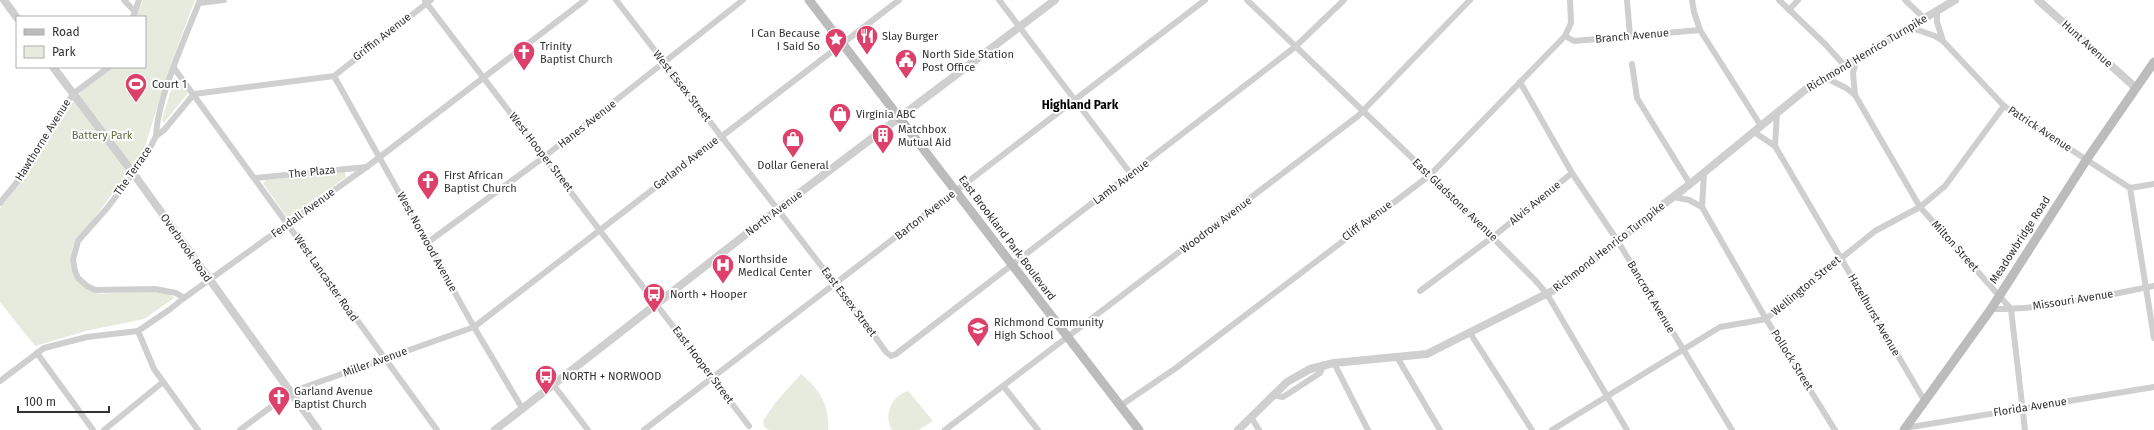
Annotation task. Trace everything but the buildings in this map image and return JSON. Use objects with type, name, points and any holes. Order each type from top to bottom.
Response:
[{"type":"main road","name":"East Brookland Park Boulevard","points":[[809,0],[1139,430]]},
{"type":"main road","name":"Meadowbridge Road","points":[[1905,429],[1924,400],[1991,309],[2087,159],[2154,62]]},
{"type":"street","points":[[4,0],[16,17]]},
{"type":"street","points":[[124,0],[134,15]]},
{"type":"street","points":[[134,15],[140,0]]},
{"type":"street","points":[[156,136],[157,122],[174,68],[199,1],[224,0]]},
{"type":"street","name":"Fendall Avenue","points":[[0,381],[44,348],[87,337],[138,331],[380,158],[585,0]]},
{"type":"street","name":"West Essex Street","points":[[616,0],[778,210]]},
{"type":"street","name":"Hanes Avenue","points":[[427,243],[544,157],[743,0]]},
{"type":"street","name":"Garland Avenue","points":[[474,327],[720,136],[899,0]]},
{"type":"street","points":[[999,0],[1132,174]]},
{"type":"street","name":"North Avenue","points":[[495,430],[552,384],[658,304],[778,210],[1055,0]]},
{"type":"street","name":"Barton Avenue","points":[[644,430],[1205,0]]},
{"type":"street","name":"East Gladstone Avenue","points":[[1246,0],[1494,236],[1547,294],[1627,430]]},
{"type":"street","name":"Lamb Avenue","points":[[891,356],[896,354],[1132,174],[1295,47],[1344,0]]},
{"type":"street","name":"Woodrow Avenue","points":[[946,430],[1363,112],[1470,0]]},
{"type":"street","name":"Cliff Avenue","points":[[1120,406],[1176,368],[1430,175],[1565,36],[1571,24],[1570,0]]},
{"type":"street","points":[[1627,0],[1630,36]]},
{"type":"street","points":[[1692,0],[1700,30],[1761,126]]},
{"type":"street","points":[[1779,0],[1825,44],[1845,66]]},
{"type":"street","points":[[1789,10],[1798,0]]},
{"type":"street","points":[[1905,0],[1924,18]]},
{"type":"street","name":"Richmond Henrico Turnpike","points":[[1238,430],[1273,395],[1296,376],[1324,364],[1431,353],[1564,284],[1617,240],[1704,173],[1805,90],[1955,0]]},
{"type":"street","name":"Hunt Avenue","points":[[2038,0],[2136,88]]},
{"type":"street","name":"West Hooper Street","points":[[427,1],[544,157],[658,304]]},
{"type":"street","name":"Griffin Avenue","points":[[334,76],[427,1]]},
{"type":"street","name":"Patrick Avenue","points":[[1937,11],[1937,22],[1943,41]]},
{"type":"street","name":"Patrick Avenue","points":[[1909,27],[1936,36],[1943,41],[2004,106],[2130,188]]},
{"type":"street","name":"Branch Avenue","points":[[1565,36],[1574,41],[1700,30]]},
{"type":"street","name":"Milton Street","points":[[1855,95],[1853,73],[1856,60]]},
{"type":"street","points":[[1632,64],[1637,98],[1690,184]]},
{"type":"street","name":"Overbrook Road","points":[[54,68],[133,173],[208,280],[318,430]]},
{"type":"street","name":"Hawthorne Avenue","points":[[1,201],[26,171],[73,94],[108,68]]},
{"type":"street","name":"West Lancaster Road","points":[[174,68],[255,178],[383,358],[437,430]]},
{"type":"street","points":[[194,94],[334,76]]},
{"type":"street","name":"West Norwood Avenue","points":[[334,76],[474,327],[522,408]]},
{"type":"street","name":"Milton Street","points":[[1826,78],[1846,88],[1855,95],[1920,207],[2011,309]]},
{"type":"street","name":"Bancroft Avenue","points":[[1520,82],[1572,173],[1617,240],[1682,350],[1732,430]]},
{"type":"street","name":"The Terrace","points":[[184,298],[176,293],[155,289],[95,290],[82,282],[75,271],[73,254],[78,241],[108,207],[146,156],[156,136],[168,126],[194,94]]},
{"type":"street","name":"Wellington Street","points":[[1552,430],[1720,327],[1766,319],[1875,231],[1920,207],[1945,186],[2004,106]]},
{"type":"street","points":[[1776,146],[1777,113]]},
{"type":"street","name":"Hazelhurst Avenue","points":[[1754,132],[1776,146],[1924,400]]},
{"type":"street","name":"The Plaza","points":[[255,178],[368,166]]},
{"type":"street","name":"Alvis Avenue","points":[[1420,291],[1494,236],[1572,173]]},
{"type":"street","points":[[1674,197],[1690,200],[1702,207],[1704,173]]},
{"type":"street","points":[[2154,184],[2130,188],[2140,239],[2145,288],[2154,338]]},
{"type":"street","name":"Pollock Street","points":[[1702,207],[1766,319],[1835,430]]},
{"type":"street","name":"East Essex Street","points":[[778,210],[886,352],[891,356]]},
{"type":"street","name":"Missouri Avenue","points":[[1991,309],[2011,309],[2154,286]]},
{"type":"street","name":"East Hooper Street","points":[[658,304],[750,426]]},
{"type":"street","points":[[2011,309],[2024,430]]},
{"type":"street","name":"Miller Avenue","points":[[240,430],[291,392],[383,358],[474,327]]},
{"type":"street","points":[[138,331],[154,369],[198,430]]},
{"type":"street","points":[[1470,333],[1532,430]]},
{"type":"street","points":[[37,352],[93,430]]},
{"type":"street","points":[[1397,357],[1440,430]]},
{"type":"street","points":[[1334,363],[1368,430]]},
{"type":"street","points":[[104,430],[163,382]]},
{"type":"street","points":[[552,384],[588,430]]},
{"type":"street","points":[[1004,386],[1038,430]]},
{"type":"street","name":"Florida Avenue","points":[[1905,429],[2021,408],[2154,387]]},
{"type":"street","points":[[1251,417],[1259,430]]},
{"type":"green space","name":"Battery Park","points":[[143,0],[195,0],[170,67],[143,153],[73,246],[70,263],[72,270],[95,293],[103,294],[148,291],[167,294],[174,298],[144,319],[90,330],[35,346],[0,302],[0,208],[29,172],[65,112],[82,91],[112,68],[146,68],[146,16],[136,16]]},
{"type":"green space","points":[[177,78],[188,93],[164,123],[162,120],[174,79]]},
{"type":"green space","points":[[345,172],[346,177],[289,217],[286,216],[263,183],[266,180]]},
{"type":"green space","points":[[801,374],[822,398],[827,413],[828,430],[769,430],[764,427],[763,421],[775,403]]},
{"type":"green space","points":[[908,391],[933,421],[919,430],[892,430],[888,419],[890,407],[897,397]]},
{"type":"place","name":"Slay Burger","points":[[867,56]]},
{"type":"place","name":"I Can Because I Said So","points":[[836,58]]},
{"type":"place","name":"Trinity Baptist Church","points":[[524,72]]},
{"type":"place","name":"North Side Station Post Office","points":[[906,80]]},
{"type":"place","name":"Court 1","points":[[136,104]]},
{"type":"place","name":"Virginia ABC","points":[[840,134]]},
{"type":"place","name":"Matchbox Mutual Aid","points":[[883,154]]},
{"type":"place","name":"Dollar General","points":[[793,158]]},
{"type":"place","name":"First African Baptist Church","points":[[428,200]]},
{"type":"place","name":"Northside Medical Center","points":[[723,284]]},
{"type":"place","name":"North + Hooper","points":[[654,314]]},
{"type":"place","name":"Richmond Community High School","points":[[978,348]]},
{"type":"place","name":"NORTH + NORWOOD","points":[[546,396]]},
{"type":"place","name":"Garland Avenue Baptist Church","points":[[279,416]]},
{"type":"district","name":"Highland Park","points":[[1080,105]]}]
